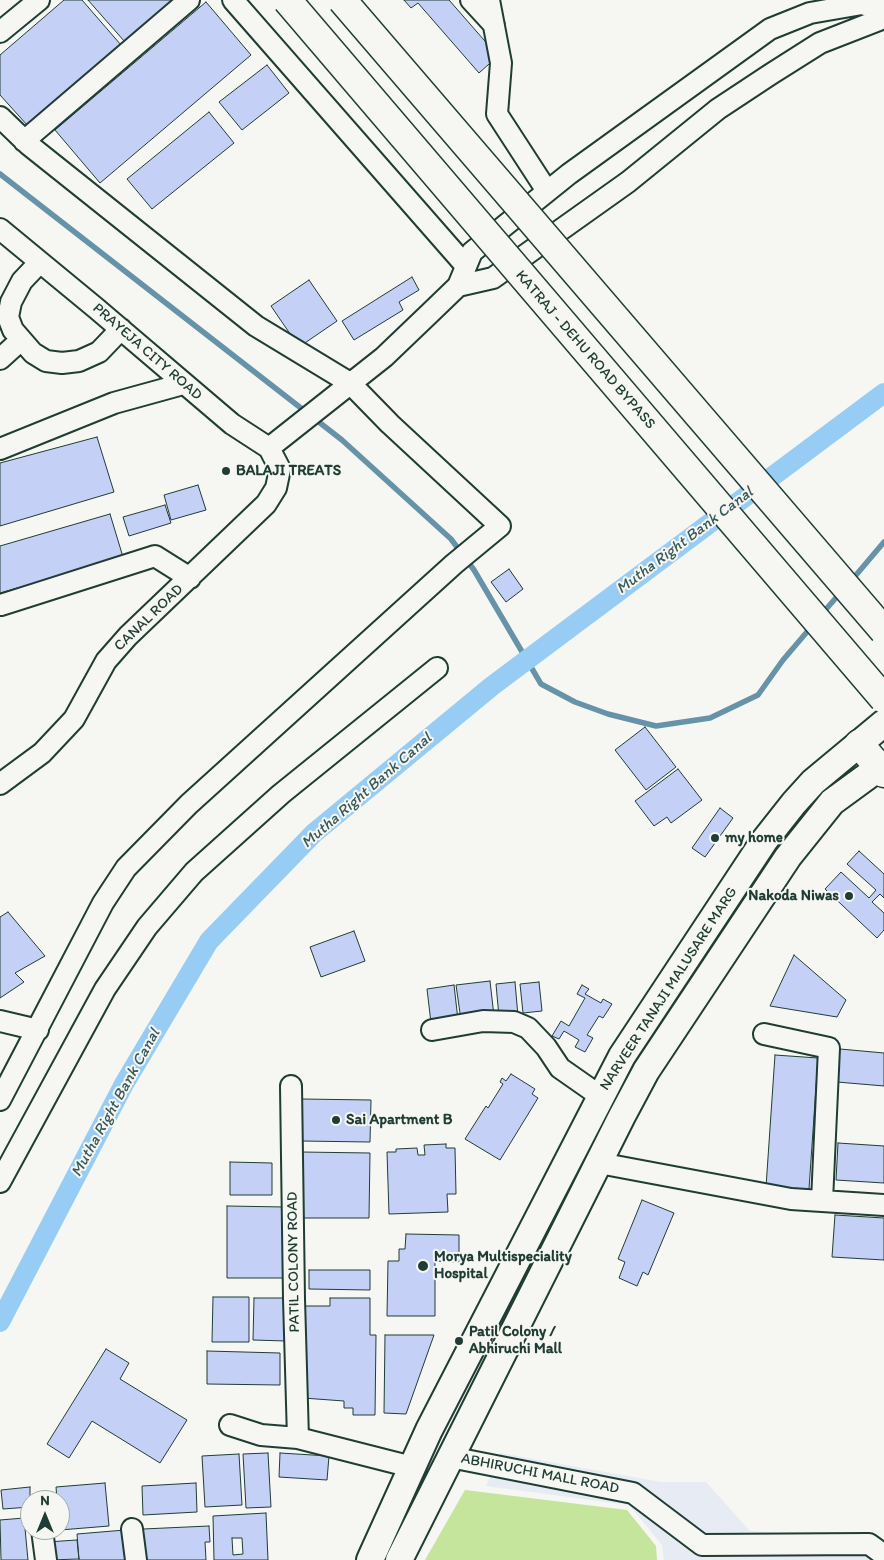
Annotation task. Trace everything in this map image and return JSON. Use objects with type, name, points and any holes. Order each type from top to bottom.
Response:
[{"type":"highway","name":"KATRAJ - DEHU ROAD BYPASS","points":[[287,0],[884,699]]},
{"type":"highway","points":[[342,0],[884,631]]},
{"type":"highway","points":[[859,744],[882,768]]},
{"type":"main road","name":"NARVEER TANAJI MALUSARE MARG","points":[[370,1560],[412,1467],[622,1056],[764,841],[813,782],[884,723]]},
{"type":"main road","name":"NARVEER TANAJI MALUSARE MARG","points":[[399,1560],[646,1071],[788,857],[832,802],[882,768]]},
{"type":"street","points":[[0,32],[39,0]]},
{"type":"street","points":[[24,141],[189,0]]},
{"type":"street","points":[[233,0],[466,266]]},
{"type":"street","points":[[471,0],[494,25]]},
{"type":"street","points":[[489,0],[501,63],[498,114],[547,192]]},
{"type":"street","points":[[269,448],[384,357],[458,286],[472,252],[547,192],[770,29],[810,13],[862,4],[884,10]]},
{"type":"street","points":[[458,286],[493,278],[628,182],[718,109],[820,43],[884,18]]},
{"type":"street","points":[[0,117],[24,141],[256,326],[350,383],[390,424],[500,526],[454,564],[189,804],[126,868],[103,903],[0,1100]]},
{"type":"street","name":"PRAYEJA CITY ROAD","points":[[0,229],[232,424],[269,448]]},
{"type":"street","points":[[40,262],[22,281],[11,302],[8,317],[13,330],[33,352],[46,361],[62,364],[80,361],[99,352],[121,329]]},
{"type":"street","points":[[0,359],[22,340]]},
{"type":"street","points":[[0,450],[114,403],[183,384]]},
{"type":"street","name":"CANAL ROAD","points":[[0,784],[42,753],[74,719],[106,662],[128,636],[266,504],[276,488],[280,469],[269,448]]},
{"type":"street","points":[[1,605],[155,556],[190,578]]},
{"type":"street","points":[[0,1182],[105,989],[147,926],[194,872],[266,807],[437,668]]},
{"type":"street","points":[[432,1030],[483,1020],[514,1022],[528,1028],[546,1047],[560,1068],[600,1096]]},
{"type":"street","points":[[0,1021],[38,1030]]},
{"type":"street","points":[[764,1034],[829,1048],[822,1201]]},
{"type":"street","name":"PATIL COLONY ROAD","points":[[292,1086],[294,1299],[298,1438]]},
{"type":"street","points":[[599,1163],[791,1199],[884,1205]]},
{"type":"street","points":[[230,1425],[261,1435],[298,1438],[412,1467]]},
{"type":"street","name":"ABHIRUCHI MALL ROAD","points":[[450,1457],[633,1493],[702,1553],[869,1544],[884,1556]]},
{"type":"street","points":[[132,1529],[136,1560]]},
{"type":"street","points":[[43,1540],[46,1560]]},
{"type":"shaded area","points":[[500,1453],[661,1482],[706,1482],[750,1531],[878,1540],[884,1542],[884,1560],[664,1560],[662,1545],[629,1505],[486,1486]]},
{"type":"green space","points":[[465,1490],[627,1510],[656,1546],[657,1560],[425,1560]]},
{"type":"building","points":[[64,0],[82,0],[121,45],[28,126],[0,95],[0,55]]},
{"type":"building","points":[[88,0],[173,0],[125,42]]},
{"type":"building","points":[[404,0],[449,0],[498,56],[479,73],[418,3],[411,8]]},
{"type":"building","points":[[206,2],[251,55],[100,183],[55,130]]},
{"type":"building","points":[[267,65],[289,93],[242,130],[219,102]]},
{"type":"building","points":[[209,112],[234,143],[152,209],[127,179]]},
{"type":"building","points":[[412,277],[419,290],[399,302],[403,310],[354,340],[342,321]]},
{"type":"building","points":[[309,280],[337,321],[299,347],[271,306]]},
{"type":"building","points":[[97,437],[114,492],[0,526],[0,463]]},
{"type":"building","points":[[198,485],[206,510],[171,520],[164,495]]},
{"type":"building","points":[[165,505],[171,523],[129,536],[123,517]]},
{"type":"building","points":[[110,514],[123,557],[0,593],[0,546]]},
{"type":"building","points":[[509,569],[523,589],[506,602],[491,582]]},
{"type":"building","points":[[645,727],[676,767],[646,790],[615,750]]},
{"type":"building","points":[[678,769],[702,800],[671,823],[667,817],[654,826],[635,801]]},
{"type":"building","points":[[720,808],[733,818],[705,857],[692,848]]},
{"type":"building","name":"Nakoda Niwas","points":[[859,851],[884,874],[884,898],[880,894],[872,902],[884,913],[884,930],[877,938],[825,889],[841,872],[869,898],[876,890],[847,864]]},
{"type":"building","points":[[8,912],[45,956],[15,973],[24,982],[0,998],[0,917]]},
{"type":"building","points":[[354,931],[365,961],[321,977],[310,947]]},
{"type":"building","points":[[794,955],[846,1000],[837,1017],[770,1006]]},
{"type":"building","points":[[490,981],[494,1016],[461,1020],[456,985]]},
{"type":"building","points":[[515,982],[518,1016],[499,1017],[496,984]]},
{"type":"building","points":[[539,982],[542,1011],[523,1013],[520,984]]},
{"type":"building","points":[[454,985],[458,1020],[431,1023],[427,989]]},
{"type":"building","points":[[582,985],[589,989],[585,994],[601,1003],[603,999],[612,1004],[603,1018],[599,1016],[587,1035],[593,1038],[585,1052],[575,1047],[579,1040],[564,1031],[559,1039],[552,1036],[561,1021],[569,1026],[585,998],[577,994]]},
{"type":"building","points":[[840,1049],[884,1053],[884,1086],[837,1082]]},
{"type":"building","points":[[775,1055],[818,1058],[809,1189],[766,1187]]},
{"type":"building","points":[[511,1074],[535,1089],[532,1094],[538,1098],[500,1160],[465,1139],[503,1084],[500,1082],[502,1078],[506,1081]]},
{"type":"building","name":"Sai Apartment B","points":[[301,1099],[371,1100],[370,1142],[301,1141]]},
{"type":"building","points":[[838,1143],[884,1146],[884,1183],[836,1180]]},
{"type":"building","points":[[446,1144],[446,1148],[455,1148],[456,1194],[447,1194],[448,1212],[389,1214],[387,1152],[396,1152],[396,1149],[417,1148],[418,1155],[425,1155],[424,1145]]},
{"type":"building","points":[[301,1152],[370,1153],[369,1218],[300,1218]]},
{"type":"building","points":[[230,1162],[272,1163],[272,1195],[230,1195]]},
{"type":"building","points":[[642,1200],[674,1213],[648,1275],[643,1272],[637,1286],[619,1278],[625,1262],[618,1259]]},
{"type":"building","points":[[227,1206],[285,1207],[284,1278],[227,1278]]},
{"type":"building","points":[[835,1215],[884,1218],[884,1260],[832,1257]]},
{"type":"building","points":[[406,1234],[459,1235],[459,1262],[435,1261],[435,1316],[387,1316],[388,1261],[399,1261],[399,1249],[405,1249]]},
{"type":"building","points":[[309,1270],[370,1270],[370,1290],[309,1289]]},
{"type":"building","points":[[213,1297],[249,1297],[249,1342],[212,1342]]},
{"type":"building","points":[[254,1298],[287,1298],[286,1341],[253,1340]]},
{"type":"building","points":[[330,1298],[370,1298],[370,1335],[376,1335],[375,1415],[353,1415],[353,1408],[344,1408],[344,1401],[303,1398],[305,1306],[330,1306]]},
{"type":"building","points":[[385,1335],[434,1335],[406,1414],[384,1413]]},
{"type":"building","points":[[106,1349],[129,1363],[120,1379],[187,1420],[160,1463],[92,1421],[69,1458],[47,1444]]},
{"type":"building","points":[[207,1351],[280,1353],[280,1385],[207,1384]]},
{"type":"building","points":[[268,1453],[271,1507],[246,1508],[243,1454]]},
{"type":"building","points":[[280,1453],[329,1456],[327,1480],[279,1477]]},
{"type":"building","points":[[239,1454],[242,1505],[205,1507],[202,1456]]},
{"type":"building","points":[[105,1483],[109,1526],[70,1529],[70,1490],[56,1490],[56,1487]]},
{"type":"building","points":[[196,1483],[197,1512],[143,1515],[142,1486]]},
{"type":"building","points":[[30,1487],[30,1490],[20,1490],[20,1508],[3,1509],[1,1490]]},
{"type":"building","points":[[266,1513],[268,1560],[214,1560],[213,1516]],"holes":[[[232,1538],[242,1538],[243,1554],[233,1555]]]},
{"type":"building","points":[[20,1518],[20,1540],[26,1540],[28,1560],[1,1560],[0,1520]]},
{"type":"building","points":[[209,1526],[210,1542],[205,1542],[206,1560],[145,1560],[143,1529]]},
{"type":"building","points":[[125,1530],[127,1560],[79,1560],[77,1534]]},
{"type":"building","points":[[77,1540],[79,1559],[48,1560],[47,1542]]},
{"type":"waterway","points":[[0,174],[342,440],[451,539],[474,570],[541,684],[575,702],[608,714],[656,726],[710,718],[758,695],[783,660],[812,626]]},
{"type":"waterway","name":"Mutha Right Bank Canal","points":[[0,1322],[124,1084],[209,941],[314,833],[492,686],[884,393]]},
{"type":"waterway","points":[[851,581],[884,542]]},
{"type":"waterway","points":[[821,615],[841,592]]},
{"type":"place","name":"BALAJI TREATS","points":[[226,471]]},
{"type":"place","name":"my home","points":[[715,838]]},
{"type":"place","name":"Nakoda Niwas","points":[[849,896]]},
{"type":"place","name":"Sai Apartment B","points":[[336,1120]]},
{"type":"place","name":"Morya Multispeciality Hospital","points":[[423,1266]]},
{"type":"place","name":"Patil Colony / Abhiruchi Mall","points":[[459,1341]]}]
